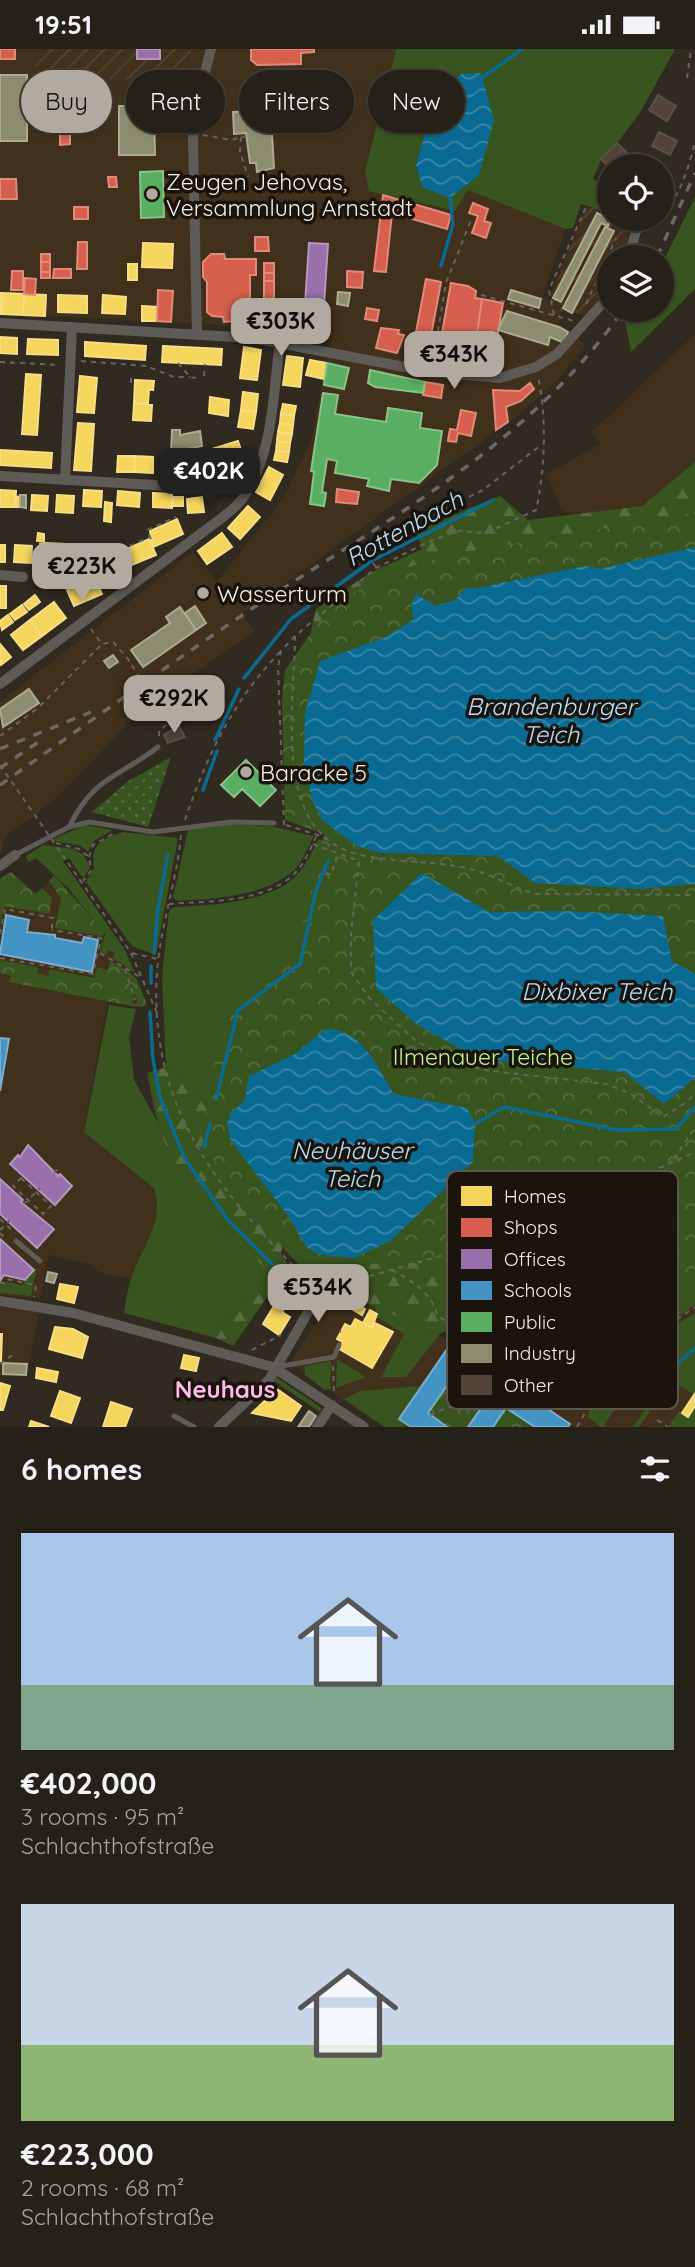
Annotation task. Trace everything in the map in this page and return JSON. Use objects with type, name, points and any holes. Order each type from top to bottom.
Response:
[{"type":"street","points":[[197,334],[193,134],[195,112],[211,49]]},
{"type":"street","points":[[0,323],[280,341],[430,372],[500,378],[536,367],[557,354],[597,310]]},
{"type":"street","points":[[65,480],[72,327]]},
{"type":"street","points":[[0,684],[215,523],[243,499],[262,459],[268,434],[280,341]]},
{"type":"street","points":[[0,476],[188,487],[230,480],[250,482]]},
{"type":"street","points":[[0,575],[23,577]]},
{"type":"street","points":[[0,866],[15,855]]},
{"type":"street","points":[[219,1427],[269,1380],[273,1367],[320,1291]]},
{"type":"street","points":[[0,1301],[51,1308],[273,1367],[334,1402],[364,1427]]},
{"type":"street","points":[[317,1427],[334,1402]]},
{"type":"lane","points":[[69,827],[82,800],[96,786],[158,747]]},
{"type":"lane","points":[[15,855],[69,827],[89,822],[153,832],[231,822],[274,823]]},
{"type":"lane","points":[[16,1241],[40,1261]]},
{"type":"lane","points":[[273,1367],[334,1357],[339,1345]]},
{"type":"lane","points":[[174,1416],[194,1427]]},
{"type":"path","points":[[687,78],[691,49]]},
{"type":"path","points":[[193,134],[231,140],[246,136]]},
{"type":"path","points":[[240,137],[240,152],[248,177]]},
{"type":"path","points":[[674,197],[695,142]]},
{"type":"path","points":[[554,315],[549,290],[586,207]]},
{"type":"path","points":[[430,372],[446,283],[471,220]]},
{"type":"path","points":[[586,304],[616,239]]},
{"type":"path","points":[[481,295],[584,325]]},
{"type":"path","points":[[83,361],[146,366],[174,377],[196,378]]},
{"type":"path","points":[[0,362],[71,365]]},
{"type":"path","points":[[178,363],[190,377]]},
{"type":"path","points":[[204,376],[205,364]]},
{"type":"path","points":[[447,1254],[320,1291],[229,1196],[192,1139],[169,1087],[160,1047],[158,960],[182,829],[196,789],[232,710],[258,675],[295,636],[376,568],[441,537],[462,530],[475,533],[488,531],[536,510],[541,488],[543,444],[540,406],[544,390],[536,367]]},
{"type":"path","points":[[131,378],[131,386]]},
{"type":"path","points":[[376,568],[363,550],[483,489],[543,444]]},
{"type":"path","points":[[96,577],[93,569],[123,558],[120,550],[151,538],[146,530],[176,517]]},
{"type":"path","points":[[90,628],[102,644]]},
{"type":"path","points":[[295,636],[294,781],[303,808],[314,826],[342,848],[360,855],[464,867],[486,874],[511,888],[536,894],[695,895]]},
{"type":"path","points":[[0,736],[38,708],[102,644],[113,642],[128,659],[168,723],[159,731],[158,747]]},
{"type":"path","points":[[281,651],[278,668],[284,825]]},
{"type":"path","points":[[0,731],[4,734]]},
{"type":"path","points":[[0,765],[131,953],[158,1014]]},
{"type":"path","points":[[274,823],[328,838]]},
{"type":"path","points":[[82,881],[91,871],[89,857],[98,841],[124,829]]},
{"type":"path","points":[[168,904],[227,901],[257,893],[298,871],[317,835]]},
{"type":"path","points":[[44,841],[79,849],[89,857]]},
{"type":"path","points":[[313,844],[359,861],[351,933],[351,972],[370,999],[416,1041],[460,1064],[492,1071],[607,1084],[631,1094],[663,1117],[688,1101],[695,1092]]},
{"type":"path","points":[[326,873],[331,875],[337,855]]},
{"type":"path","points":[[0,934],[5,909],[53,917],[51,934]]},
{"type":"path","points":[[0,958],[93,974],[100,938],[52,930]]},
{"type":"path","points":[[98,952],[141,977]]},
{"type":"path","points":[[131,953],[158,960]]},
{"type":"path","points":[[125,968],[135,1000]]},
{"type":"path","points":[[674,1160],[695,1127]]},
{"type":"path","points":[[650,1171],[695,1152]]},
{"type":"path","points":[[54,1173],[60,1167]]},
{"type":"path","points":[[21,1178],[51,1206],[43,1214],[28,1200],[13,1186],[21,1178]]},
{"type":"path","points":[[24,1204],[40,1188]]},
{"type":"path","points":[[0,1219],[6,1224],[19,1237],[12,1245],[0,1232],[6,1224],[10,1220]]},
{"type":"path","points":[[392,1270],[412,1280],[435,1303],[437,1315],[447,1323]]},
{"type":"path","points":[[0,1283],[4,1283],[6,1279],[36,1285]]},
{"type":"path","points":[[678,1319],[695,1307]]},
{"type":"path","points":[[247,1352],[280,1336],[286,1329]]},
{"type":"path","points":[[0,1364],[15,1353]]},
{"type":"path","points":[[334,1357],[334,1402]]},
{"type":"path","points":[[430,1415],[447,1407]]},
{"type":"path","points":[[577,1427],[587,1409]]},
{"type":"path","points":[[657,1420],[668,1427]]},
{"type":"shaded area","points":[[0,49],[396,49],[391,70],[368,70],[368,133],[375,133],[365,171],[468,190],[565,229],[543,295],[561,312],[559,323],[586,346],[557,381],[515,418],[242,614],[255,631],[142,709],[58,797],[6,836],[0,855],[0,702],[193,552],[241,613],[217,581],[284,498],[311,440],[330,341],[209,324],[0,314]]},
{"type":"shaded area","points":[[36,49],[191,49],[186,70],[126,70],[126,79],[112,79],[112,70],[35,70]]},
{"type":"shaded area","points":[[586,207],[597,208],[597,231],[628,231],[627,245],[597,245],[597,302],[586,314],[561,312],[553,305],[551,295]]},
{"type":"shaded area","points":[[695,334],[695,462],[642,506],[576,516],[561,510],[547,474],[600,444],[592,432]]},
{"type":"shaded area","points":[[11,872],[36,894],[54,875],[136,978],[147,1004],[143,1007],[108,1001],[84,1129],[154,1188],[158,1202],[153,1233],[131,1279],[101,1273],[88,1264],[49,1255],[40,1298],[0,1295],[0,879]]},
{"type":"shaded area","points":[[678,1278],[695,1278],[695,1427],[383,1427],[290,1364],[336,1291],[376,1305],[447,1340],[447,1409],[678,1409]]},
{"type":"shaded area","points":[[0,1307],[40,1310],[26,1376],[0,1376]]},
{"type":"green space","points":[[396,49],[675,49],[640,113],[617,143],[628,154],[597,154],[597,170],[593,179],[597,182],[597,209],[581,204],[573,228],[565,229],[468,190],[455,211],[369,191],[365,171],[375,133],[425,133],[416,165],[422,187],[429,133],[465,133],[465,70],[391,70]]},
{"type":"green space","points":[[695,197],[695,289],[674,310],[674,245],[671,245]]},
{"type":"green space","points":[[625,322],[661,322],[631,352]]},
{"type":"green space","points":[[695,462],[695,547],[357,847],[289,813],[282,700],[304,663],[316,609],[370,573],[422,549],[416,530],[500,496],[528,520],[642,506]]},
{"type":"green space","name":"Ilmenauer Teiche","points":[[695,512],[695,1279],[678,1273],[678,1171],[447,1171],[447,1265],[341,1264],[326,1272],[314,1270],[284,1244],[202,1146],[211,1074],[235,999],[295,956],[324,834],[285,820],[282,700],[285,670],[318,623],[351,594],[405,568],[449,555]]},
{"type":"green space","points":[[171,757],[148,827],[92,812],[127,782]]},
{"type":"green space","points":[[227,824],[271,826],[314,836],[298,866],[278,881],[236,895],[177,901],[173,897],[188,830]]},
{"type":"green space","points":[[85,825],[113,830],[94,841],[88,852],[81,846],[51,840]]},
{"type":"green space","points":[[123,832],[178,838],[156,955],[132,946],[86,882],[94,868],[96,848],[108,837]]},
{"type":"green space","points":[[319,839],[348,851],[249,1076],[205,1104],[166,1067],[162,977],[169,910],[174,907],[238,901],[271,892],[296,876]]},
{"type":"green space","points":[[43,845],[74,849],[84,855],[90,868],[83,878],[69,858],[63,861],[125,950],[135,973],[113,958],[115,953],[108,950],[106,955],[100,951],[105,934],[68,888],[36,858],[28,862],[26,856]]},
{"type":"green space","points":[[11,872],[35,894],[42,888],[52,898],[49,914],[4,906],[0,924],[0,879]]},
{"type":"green space","points":[[54,875],[105,933],[102,936],[55,928],[61,898],[49,881]]},
{"type":"green space","points":[[0,960],[38,967],[37,973],[48,976],[50,969],[94,978],[97,967],[108,970],[110,961],[124,969],[134,994],[132,1003],[136,1004],[137,1001],[125,969],[136,978],[147,1004],[143,1007],[131,1006],[9,982],[11,976],[0,973]]},
{"type":"green space","points":[[109,1005],[136,1009],[129,1038],[134,1080],[157,1121],[169,1151],[223,1225],[265,1267],[216,1338],[124,1313],[131,1279],[154,1224],[157,1201],[154,1188],[84,1132]]},
{"type":"green space","points":[[166,1067],[206,1104],[249,1076],[283,1238],[279,1280],[233,1346],[216,1338],[264,1267],[200,1198],[169,1151],[158,1122],[147,1073]]},
{"type":"green space","points":[[283,1238],[321,1255],[343,1276],[314,1281],[281,1246]]},
{"type":"green space","points":[[321,1255],[447,1259],[447,1330],[440,1334],[336,1291],[343,1276]]},
{"type":"green space","points":[[281,1256],[311,1289],[311,1298],[279,1280]]},
{"type":"green space","points":[[678,1266],[695,1278],[678,1272]]},
{"type":"green space","points":[[37,1267],[31,1296],[0,1293],[0,1285],[7,1282],[22,1285]]},
{"type":"green space","points":[[678,1272],[695,1278],[695,1305],[678,1316]]},
{"type":"green space","points":[[375,1306],[440,1334],[406,1377],[381,1377],[404,1334],[377,1317]]},
{"type":"green space","points":[[695,1313],[695,1395],[678,1385],[678,1324]]},
{"type":"green space","points":[[337,1359],[366,1377],[336,1388]]},
{"type":"green space","points":[[331,1361],[330,1389],[325,1390],[305,1375],[305,1366]]},
{"type":"green space","points":[[276,1377],[322,1408],[320,1412],[274,1381]]},
{"type":"green space","points":[[447,1385],[447,1409],[480,1409],[468,1427],[447,1427],[428,1413]]},
{"type":"green space","points":[[421,1386],[399,1419],[406,1424],[404,1427],[385,1427],[344,1399],[361,1391]]},
{"type":"green space","points":[[695,1406],[695,1427],[668,1427],[679,1411],[688,1417]]},
{"type":"green space","points":[[508,1409],[535,1427],[493,1427]]},
{"type":"green space","points":[[591,1409],[615,1409],[604,1425],[607,1427],[601,1427],[587,1416]]},
{"type":"green space","points":[[645,1409],[652,1409],[639,1427],[633,1427]]},
{"type":"water","points":[[481,73],[494,120],[479,175],[450,198],[422,187],[416,165],[425,133],[465,133],[465,74]]},
{"type":"water","name":"Brandenburger Teich","points":[[695,547],[695,884],[639,889],[535,883],[498,856],[381,853],[357,846],[323,821],[312,800],[304,763],[305,713],[320,661],[386,637],[414,619],[411,606],[416,594],[436,606],[455,600],[466,588],[586,566],[599,569]]},
{"type":"water","name":"Dixbixer Teich","points":[[422,873],[489,912],[569,911],[663,916],[672,961],[695,974],[695,1078],[664,1104],[624,1072],[477,1059],[415,1023],[376,988],[373,920]]},
{"type":"water","name":"Neuhäuser Teich","points":[[326,1029],[350,1035],[367,1051],[394,1094],[467,1108],[475,1124],[473,1162],[464,1171],[447,1171],[447,1187],[390,1241],[354,1258],[321,1255],[307,1248],[289,1217],[231,1141],[227,1124],[231,1113],[245,1100],[249,1076],[295,1054]]},
{"type":"building: Homes","points":[[143,243],[173,244],[172,268],[142,267]]},
{"type":"building: Homes","points":[[128,264],[137,264],[137,280],[128,280]]},
{"type":"building: Homes","points":[[0,293],[3,293],[2,314],[0,314]]},
{"type":"building: Homes","points":[[3,293],[24,294],[23,315],[2,314]]},
{"type":"building: Homes","points":[[24,294],[46,295],[45,316],[23,315]]},
{"type":"building: Homes","points":[[58,295],[87,296],[87,313],[58,312]]},
{"type":"building: Homes","points":[[103,295],[126,297],[125,314],[102,313]]},
{"type":"building: Homes","points":[[142,306],[158,307],[157,321],[142,321]]},
{"type":"building: Homes","points":[[306,316],[326,319],[323,337],[304,334]]},
{"type":"building: Homes","points":[[0,337],[17,338],[17,354],[0,353]]},
{"type":"building: Homes","points":[[28,339],[58,340],[58,355],[27,354]]},
{"type":"building: Homes","points":[[85,342],[146,346],[145,360],[85,356]]},
{"type":"building: Homes","points":[[163,346],[222,349],[221,365],[162,362]]},
{"type":"building: Homes","points":[[244,347],[261,350],[257,380],[240,378]]},
{"type":"building: Homes","points":[[287,356],[303,358],[300,387],[283,385]]},
{"type":"building: Homes","points":[[310,360],[327,363],[324,379],[306,375]]},
{"type":"building: Homes","points":[[26,374],[41,375],[37,435],[22,434]]},
{"type":"building: Homes","points":[[80,376],[97,378],[94,413],[77,412]]},
{"type":"building: Homes","points":[[135,380],[154,381],[153,390],[149,389],[148,404],[134,403]]},
{"type":"building: Homes","points":[[243,392],[258,394],[256,412],[241,410]]},
{"type":"building: Homes","points":[[210,397],[229,400],[228,416],[209,413]]},
{"type":"building: Homes","points":[[134,403],[152,405],[151,421],[133,420]]},
{"type":"building: Homes","points":[[283,404],[296,406],[294,416],[281,413]]},
{"type":"building: Homes","points":[[241,410],[256,412],[253,429],[238,427]]},
{"type":"building: Homes","points":[[281,413],[294,416],[293,425],[280,423]]},
{"type":"building: Homes","points":[[78,423],[94,424],[91,471],[74,470]]},
{"type":"building: Homes","points":[[280,423],[293,425],[292,434],[278,432]]},
{"type":"building: Homes","points":[[278,432],[292,434],[290,443],[277,441]]},
{"type":"building: Homes","points":[[238,441],[244,459],[231,463],[225,445]]},
{"type":"building: Homes","points":[[277,441],[290,443],[289,452],[276,451]]},
{"type":"building: Homes","points":[[225,445],[231,463],[217,467],[212,449]]},
{"type":"building: Homes","points":[[0,450],[52,453],[51,468],[0,465]]},
{"type":"building: Homes","points":[[276,451],[289,452],[287,462],[274,460]]},
{"type":"building: Homes","points":[[118,456],[135,456],[135,472],[117,472]]},
{"type":"building: Homes","points":[[135,456],[153,457],[153,473],[135,472]]},
{"type":"building: Homes","points":[[199,457],[200,471],[182,472],[181,458]]},
{"type":"building: Homes","points":[[181,458],[182,472],[164,474],[163,459]]},
{"type":"building: Homes","points":[[269,467],[283,475],[270,500],[256,492]]},
{"type":"building: Homes","points":[[0,490],[16,491],[15,507],[0,507]]},
{"type":"building: Homes","points":[[84,490],[102,491],[101,507],[83,506]]},
{"type":"building: Homes","points":[[118,491],[140,493],[139,507],[117,505]]},
{"type":"building: Homes","points":[[153,493],[172,494],[172,508],[153,507]]},
{"type":"building: Homes","points":[[32,495],[48,496],[47,511],[31,510]]},
{"type":"building: Homes","points":[[57,495],[74,496],[73,513],[56,512]]},
{"type":"building: Homes","points":[[15,496],[20,497],[20,507],[15,507]]},
{"type":"building: Homes","points":[[173,497],[183,497],[183,506],[173,506]]},
{"type":"building: Homes","points":[[202,497],[204,512],[188,513],[187,499]]},
{"type":"building: Homes","points":[[105,502],[112,503],[111,522],[104,521]]},
{"type":"building: Homes","points":[[248,506],[260,517],[240,539],[228,528]]},
{"type":"building: Homes","points":[[177,519],[183,534],[153,547],[150,531]]},
{"type":"building: Homes","points":[[38,533],[44,534],[44,542],[37,541]]},
{"type":"building: Homes","points":[[222,533],[232,547],[207,564],[198,551]]},
{"type":"building: Homes","points":[[149,539],[156,555],[124,568],[122,551]]},
{"type":"building: Homes","points":[[46,543],[66,544],[65,561],[46,560]]},
{"type":"building: Homes","points":[[40,544],[46,544],[46,556],[40,555]]},
{"type":"building: Homes","points":[[0,545],[5,545],[5,562],[0,562]]},
{"type":"building: Homes","points":[[15,545],[32,546],[31,563],[14,562]]},
{"type":"building: Homes","points":[[121,560],[127,575],[99,587],[95,572]]},
{"type":"building: Homes","points":[[95,578],[102,594],[74,606],[67,590]]},
{"type":"building: Homes","points":[[0,586],[6,586],[6,608],[0,608]]},
{"type":"building: Homes","points":[[35,595],[40,602],[29,610],[24,604]]},
{"type":"building: Homes","points":[[54,602],[66,618],[42,636],[30,620]]},
{"type":"building: Homes","points":[[22,605],[27,612],[15,620],[10,614]]},
{"type":"building: Homes","points":[[8,615],[13,622],[2,630],[0,621]]},
{"type":"building: Homes","points":[[30,620],[42,636],[23,650],[11,635]]},
{"type":"building: Homes","points":[[0,644],[11,657],[1,665],[0,663]]},
{"type":"building: Homes","points":[[60,1284],[78,1287],[74,1303],[57,1299]]},
{"type":"building: Homes","points":[[348,1299],[365,1309],[362,1315],[345,1305]]},
{"type":"building: Homes","points":[[277,1301],[286,1307],[282,1312],[290,1317],[279,1335],[263,1324]]},
{"type":"building: Homes","points":[[370,1310],[377,1314],[372,1328],[363,1323]]},
{"type":"building: Homes","points":[[355,1319],[372,1328],[375,1323],[393,1332],[372,1368],[339,1349],[343,1342],[337,1339],[345,1324],[351,1327]]},
{"type":"building: Homes","points":[[55,1327],[73,1329],[88,1337],[82,1358],[49,1349]]},
{"type":"building: Homes","points":[[2,1334],[1,1361],[0,1361]]},
{"type":"building: Homes","points":[[184,1355],[199,1358],[196,1371],[181,1368]]},
{"type":"building: Homes","points":[[37,1368],[58,1372],[56,1382],[36,1378]]},
{"type":"building: Homes","points":[[0,1383],[10,1386],[3,1410],[0,1410]]},
{"type":"building: Homes","points":[[277,1389],[301,1406],[291,1421],[252,1413]]},
{"type":"building: Homes","points":[[60,1391],[80,1398],[71,1423],[51,1416]]},
{"type":"building: Homes","points":[[694,1395],[695,1406],[688,1417],[682,1413]]},
{"type":"building: Homes","points":[[111,1402],[132,1409],[125,1427],[103,1427]]},
{"type":"building: Homes","points":[[31,1421],[49,1427],[29,1427]]},
{"type":"building: Shops","points":[[0,49],[15,49],[15,59],[0,59]]},
{"type":"building: Shops","points":[[251,49],[314,49],[314,52],[301,53],[301,64],[257,65],[251,60]]},
{"type":"building: Shops","points":[[60,133],[70,133],[70,144],[60,145]]},
{"type":"building: Shops","points":[[108,177],[116,177],[117,187],[109,187]]},
{"type":"building: Shops","points":[[0,179],[16,179],[17,199],[0,199]]},
{"type":"building: Shops","points":[[383,195],[451,215],[447,229],[392,213],[386,272],[374,271]]},
{"type":"building: Shops","points":[[473,203],[488,209],[484,221],[491,223],[486,238],[472,233],[478,216],[469,213]]},
{"type":"building: Shops","points":[[74,207],[88,207],[88,219],[74,219]]},
{"type":"building: Shops","points":[[255,237],[268,237],[269,251],[255,251]]},
{"type":"building: Shops","points":[[78,242],[87,242],[87,269],[77,269]]},
{"type":"building: Shops","points":[[41,254],[50,254],[50,262],[41,262]]},
{"type":"building: Shops","points":[[211,254],[224,254],[225,259],[256,259],[256,275],[250,275],[250,322],[241,323],[241,317],[235,317],[235,321],[224,322],[223,317],[212,316],[207,312],[207,282],[203,277],[203,262]]},
{"type":"building: Shops","points":[[41,262],[50,262],[50,272],[41,272]]},
{"type":"building: Shops","points":[[264,263],[274,263],[274,273],[264,273]]},
{"type":"building: Shops","points":[[54,269],[71,269],[71,278],[53,278]]},
{"type":"building: Shops","points":[[12,271],[23,271],[23,290],[11,290]]},
{"type":"building: Shops","points":[[347,271],[363,272],[362,288],[347,287]]},
{"type":"building: Shops","points":[[41,272],[50,272],[50,278],[41,278]]},
{"type":"building: Shops","points":[[264,273],[274,273],[274,281],[264,281]]},
{"type":"building: Shops","points":[[25,278],[36,279],[35,295],[24,294]]},
{"type":"building: Shops","points":[[426,279],[441,282],[426,363],[411,359]]},
{"type":"building: Shops","points":[[264,281],[274,281],[274,305],[264,305]]},
{"type":"building: Shops","points":[[451,283],[468,286],[476,291],[475,298],[482,299],[473,361],[438,355]]},
{"type":"building: Shops","points":[[158,290],[173,291],[171,322],[157,321]]},
{"type":"building: Shops","points":[[482,299],[503,303],[494,356],[480,363],[473,361]]},
{"type":"building: Shops","points":[[367,308],[379,310],[377,321],[365,319]]},
{"type":"building: Shops","points":[[381,328],[399,330],[398,334],[404,335],[397,353],[376,348]]},
{"type":"building: Shops","points":[[425,382],[443,385],[441,398],[423,395]]},
{"type":"building: Shops","points":[[530,383],[534,389],[521,401],[506,407],[508,422],[496,430],[493,390],[520,391]]},
{"type":"building: Shops","points":[[461,410],[476,413],[471,436],[458,433],[456,442],[448,441],[450,429],[457,430]]},
{"type":"building: Shops","points":[[337,489],[359,492],[357,504],[336,502]]},
{"type":"building: Offices","points":[[137,49],[160,49],[160,59],[137,59]]},
{"type":"building: Offices","points":[[309,243],[328,244],[324,305],[305,304]]},
{"type":"building: Offices","points":[[28,1145],[58,1176],[60,1174],[72,1186],[55,1205],[10,1164],[18,1155],[20,1157]]},
{"type":"building: Offices","points":[[0,1179],[23,1200],[21,1202],[54,1229],[37,1248],[0,1214]]},
{"type":"building: Offices","points":[[0,1239],[34,1270],[25,1280],[4,1275],[0,1281]]},
{"type":"building: Schools","points":[[6,915],[29,920],[27,932],[55,935],[55,938],[82,943],[84,937],[98,940],[92,972],[0,954]]},
{"type":"building: Schools","points":[[0,1038],[9,1039],[0,1091]]},
{"type":"building: Schools","points":[[447,1349],[447,1386],[428,1413],[447,1427],[411,1427],[399,1419]]},
{"type":"building: Schools","points":[[480,1409],[505,1409],[493,1427],[468,1427]]},
{"type":"building: Schools","points":[[508,1409],[548,1409],[570,1424],[568,1427],[535,1427]]},
{"type":"building: Public","name":"Zeugen Jehovas, Versammlung Arnstadt","points":[[163,171],[164,217],[141,218],[140,172]]},
{"type":"building: Public","points":[[327,363],[349,368],[344,389],[324,385]]},
{"type":"building: Public","points":[[370,370],[425,382],[423,393],[375,387],[368,383]]},
{"type":"building: Public","points":[[323,393],[338,395],[335,414],[386,422],[388,408],[422,413],[420,428],[442,431],[437,465],[419,483],[391,479],[389,491],[367,486],[369,479],[335,473],[337,461],[327,459],[322,492],[326,493],[324,506],[310,504],[314,472],[311,471]]},
{"type":"building: Public","name":"Baracke 5","points":[[246,760],[276,790],[260,806],[242,789],[234,797],[221,785]]},
{"type":"building: Industry","points":[[0,75],[21,75],[21,133],[27,133],[27,141],[0,141]]},
{"type":"building: Industry","points":[[119,106],[126,106],[126,133],[155,133],[155,155],[119,155]]},
{"type":"building: Industry","points":[[233,112],[239,112],[239,133],[246,133],[234,134]]},
{"type":"building: Industry","points":[[246,133],[285,133],[272,134],[274,168],[257,172],[256,163],[250,163]]},
{"type":"building: Industry","points":[[597,213],[597,231],[561,302],[553,298]]},
{"type":"building: Industry","points":[[603,231],[614,231],[607,245],[597,245],[597,264],[572,313],[563,308]]},
{"type":"building: Industry","points":[[511,290],[541,299],[539,308],[508,299]]},
{"type":"building: Industry","points":[[338,292],[350,293],[348,306],[337,304]]},
{"type":"building: Industry","points":[[507,311],[559,327],[568,332],[566,338],[562,342],[550,337],[548,345],[498,330]]},
{"type":"building: Industry","points":[[172,430],[180,430],[180,435],[200,431],[202,446],[171,452]]},
{"type":"building: Industry","points":[[20,495],[26,495],[26,508],[20,507]]},
{"type":"building: Industry","name":"Wasserturm","points":[[203,589],[207,590],[207,598],[203,599],[199,598],[198,594],[199,590]]},
{"type":"building: Industry","points":[[195,606],[206,623],[196,630],[185,613]]},
{"type":"building: Industry","points":[[180,607],[196,630],[143,667],[131,650],[170,623],[166,617]]},
{"type":"building: Industry","points":[[113,655],[118,662],[109,668],[104,661]]},
{"type":"building: Industry","points":[[29,689],[39,703],[3,727],[0,709]]},
{"type":"building: Industry","points":[[48,1272],[57,1274],[54,1283],[46,1281]]},
{"type":"building: Industry","points":[[3,1363],[27,1364],[26,1375],[3,1374]]},
{"type":"building: Industry","points":[[309,1411],[316,1416],[309,1427],[298,1427]]},
{"type":"building: Other","points":[[658,95],[676,106],[667,121],[649,110]]},
{"type":"building: Other","points":[[659,132],[677,141],[670,154],[652,146]]},
{"type":"building: Other","points":[[617,143],[628,154],[606,154]]},
{"type":"building: Other","points":[[179,726],[185,737],[168,743],[164,735]]},
{"type":"waterway","points":[[482,78],[522,49]]},
{"type":"waterway","points":[[441,266],[453,224],[450,198]]},
{"type":"waterway","name":"Rottenbach","points":[[244,678],[291,619],[373,560],[493,500]]},
{"type":"waterway","name":"Rottenbach","points":[[215,740],[239,689]]},
{"type":"waterway","name":"Rottenbach","points":[[203,790],[217,751]]},
{"type":"waterway","name":"Rottenbach","points":[[154,953],[158,908],[168,855]]},
{"type":"waterway","points":[[216,1099],[238,1010],[300,964],[316,890],[328,861]]},
{"type":"waterway","name":"Rottenbach","points":[[151,966],[151,983]]},
{"type":"waterway","name":"Rottenbach","points":[[150,1012],[153,1059],[160,1097],[185,1159],[228,1220],[272,1264]]},
{"type":"waterway","points":[[475,1124],[504,1107],[617,1130],[676,1129],[695,1107]]},
{"type":"waterway","points":[[204,1147],[210,1124]]},
{"type":"waterway","points":[[678,1363],[695,1348]]},
{"type":"railway","points":[[662,245],[695,173]]},
{"type":"railway","points":[[0,785],[229,624],[458,473],[546,400],[614,322]]},
{"type":"railway","points":[[0,749],[91,712]]},
{"type":"railway","points":[[0,768],[40,741]]},
{"type":"place","name":"Zeugen Jehovas, Versammlung Arnstadt","points":[[152,194]]},
{"type":"place","name":"Wasserturm","points":[[203,593]]},
{"type":"place","name":"Baracke 5","points":[[246,772]]},
{"type":"district","name":"Neuhaus","points":[[225,1389]]}]
